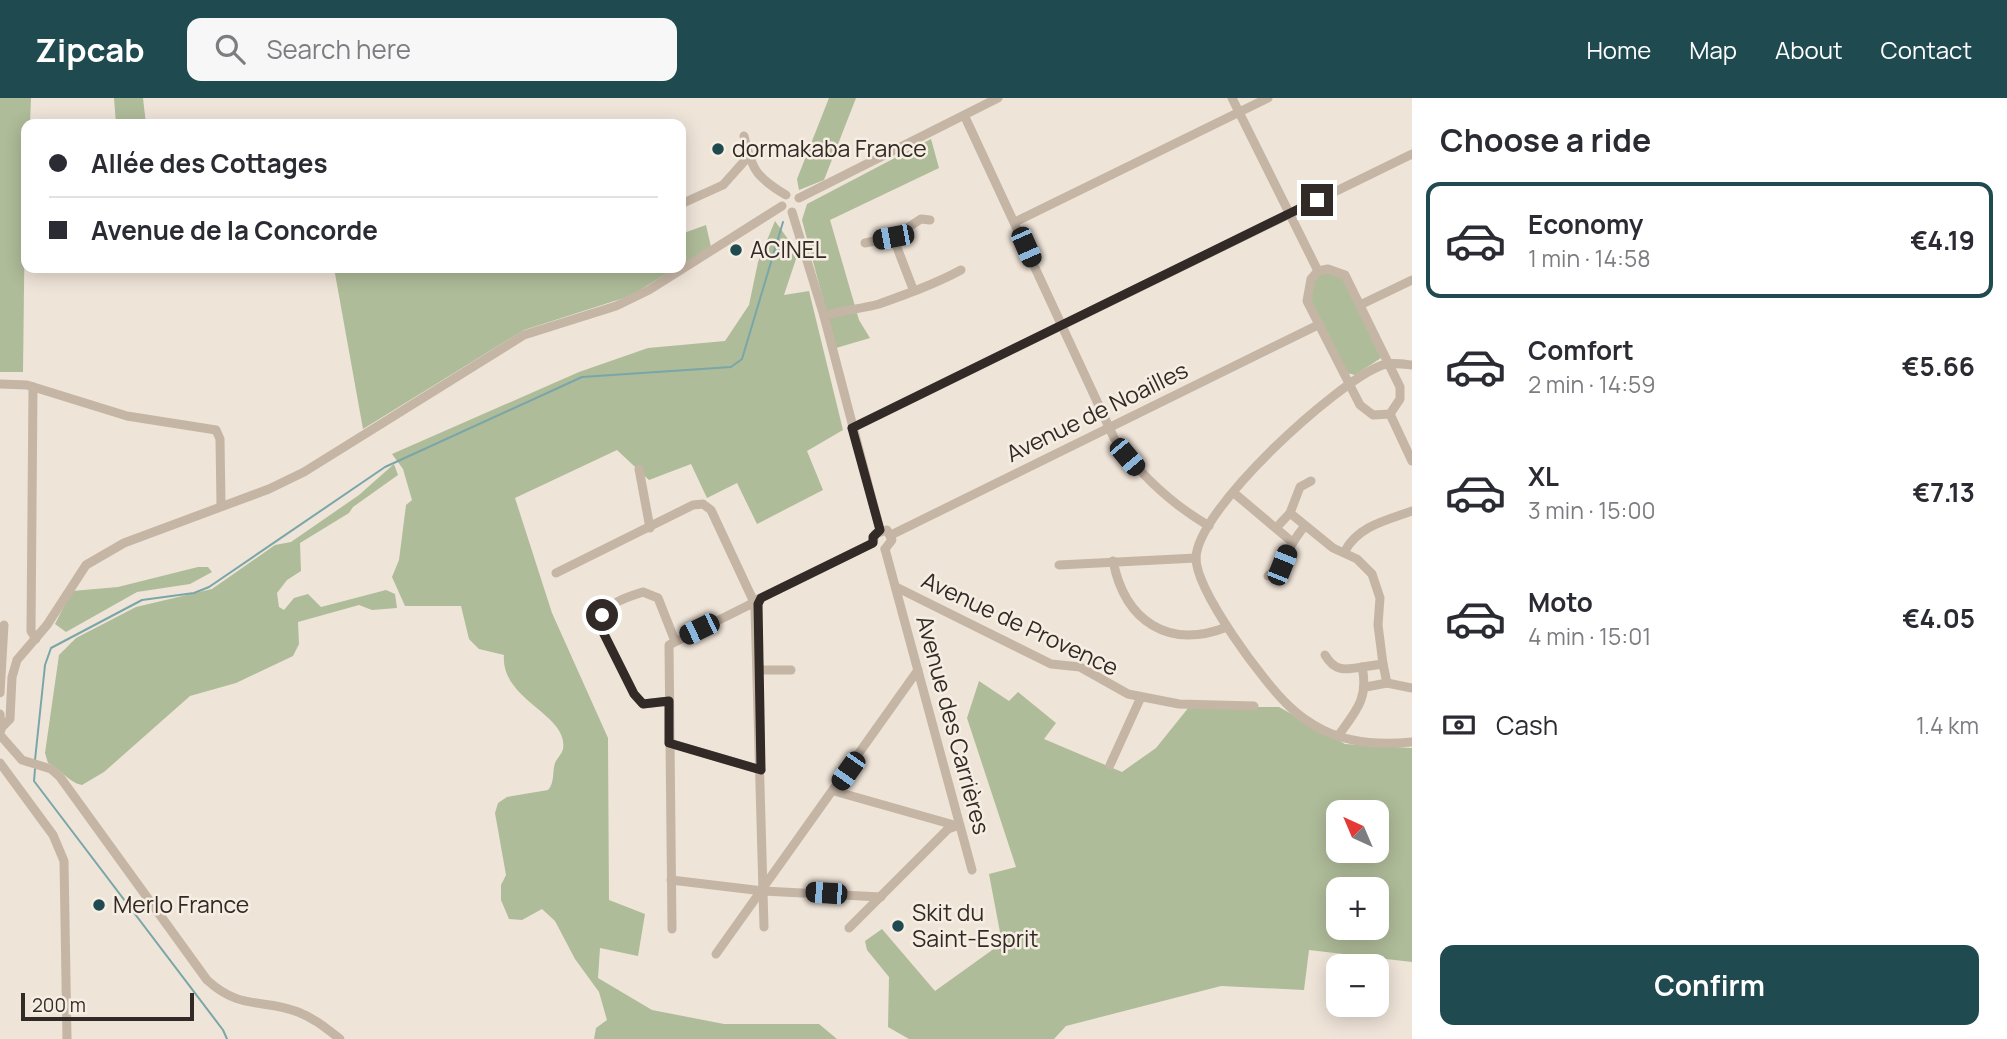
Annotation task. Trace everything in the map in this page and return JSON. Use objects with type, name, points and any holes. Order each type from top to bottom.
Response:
[{"type":"street","points":[[799,198],[965,117],[998,98]]},
{"type":"street","points":[[1232,98],[1318,271]]},
{"type":"street","points":[[1015,222],[1268,98]]},
{"type":"street","points":[[965,117],[1108,428],[1143,475],[1182,510],[1209,526]]},
{"type":"street","points":[[744,136],[748,157],[759,178],[786,195],[792,194],[799,198]]},
{"type":"street","points":[[852,428],[1412,154]]},
{"type":"street","points":[[686,202],[723,185],[748,157]]},
{"type":"street","points":[[686,267],[782,206],[786,195]]},
{"type":"street","points":[[792,212],[799,207],[799,198]]},
{"type":"street","points":[[782,206],[792,212],[824,316],[880,530]]},
{"type":"street","points":[[865,243],[893,237],[921,219],[930,220]]},
{"type":"street","points":[[893,237],[914,289]]},
{"type":"street","points":[[824,316],[876,305],[914,289],[929,287],[961,270]]},
{"type":"street","points":[[1336,270],[1345,275],[1401,387],[1400,399],[1390,414],[1373,415],[1366,412],[1307,301],[1311,279],[1318,271],[1336,270]]},
{"type":"street","points":[[1,731],[10,719],[13,672],[17,660],[36,639],[75,578],[97,557],[124,543],[269,489],[304,472],[386,418],[524,335],[616,306],[676,273]]},
{"type":"street","points":[[1360,306],[1412,280]]},
{"type":"street","name":"Avenue de Noailles","points":[[891,534],[1320,324]]},
{"type":"street","points":[[1412,365],[1388,363],[1349,383],[1275,448],[1234,493],[1209,526],[1196,558],[1199,572],[1227,627],[1289,707],[1311,724],[1338,736],[1371,743],[1412,742]]},
{"type":"street","points":[[0,384],[33,387],[127,416],[216,430],[220,439],[221,505]]},
{"type":"street","points":[[33,387],[31,631],[36,639]]},
{"type":"street","points":[[1390,414],[1412,461]]},
{"type":"street","points":[[639,469],[650,528]]},
{"type":"street","points":[[1276,528],[1290,513],[1300,487],[1311,481]]},
{"type":"street","points":[[1234,493],[1292,541]]},
{"type":"street","points":[[556,573],[693,505],[703,504],[711,510],[755,603],[764,927]]},
{"type":"street","points":[[1345,551],[1350,541],[1366,528],[1412,511]]},
{"type":"street","points":[[1290,513],[1333,548],[1345,551],[1372,574],[1376,584],[1387,683]]},
{"type":"street","points":[[1268,576],[1282,565],[1292,541],[1305,526]]},
{"type":"street","points":[[873,543],[885,549],[892,544],[891,534],[880,530]]},
{"type":"street","points":[[873,543],[873,537],[880,530]]},
{"type":"street","points":[[672,929],[668,650],[675,641],[873,543]]},
{"type":"street","name":"Avenue des Carrières","points":[[885,549],[972,870]]},
{"type":"street","points":[[1059,565],[1196,558]]},
{"type":"street","points":[[1113,561],[1118,586],[1129,607],[1148,624],[1182,637],[1205,636],[1227,627]]},
{"type":"street","name":"Avenue de Provence","points":[[896,587],[1051,664],[1080,667],[1110,686],[1140,697],[1189,705],[1254,706]]},
{"type":"street","points":[[669,701],[643,704],[634,694],[599,624],[602,615],[616,601],[643,592],[658,598],[675,641]]},
{"type":"street","points":[[0,693],[4,625]]},
{"type":"street","points":[[1325,655],[1331,664],[1343,671],[1383,664]]},
{"type":"street","points":[[1338,736],[1356,711],[1366,687],[1362,667]]},
{"type":"street","points":[[758,670],[791,670]]},
{"type":"street","points":[[716,954],[918,670]]},
{"type":"street","points":[[1366,687],[1387,683],[1412,688]]},
{"type":"street","points":[[1110,765],[1140,697]]},
{"type":"street","points":[[11,708],[1,715],[1,731],[29,764],[51,769],[60,777],[207,980],[235,1000],[298,1012],[340,1039]]},
{"type":"street","points":[[669,743],[761,770]]},
{"type":"street","points":[[0,763],[53,835],[64,862],[67,1039]]},
{"type":"street","points":[[834,791],[959,825]]},
{"type":"street","points":[[849,928],[948,829],[959,825]]},
{"type":"street","points":[[671,880],[763,891],[881,897]]},
{"type":"green space","points":[[0,98],[31,98],[30,119],[21,119],[23,372],[0,372]]},
{"type":"green space","points":[[114,98],[143,98],[145,119],[116,119]]},
{"type":"green space","points":[[829,98],[856,98],[824,180],[799,190],[797,179]]},
{"type":"green space","points":[[931,139],[939,168],[830,220],[859,320],[870,338],[836,348],[802,220],[807,204]]},
{"type":"green space","points":[[775,221],[798,253],[784,295],[809,291],[843,430],[807,451],[823,490],[757,524],[737,483],[707,498],[691,464],[649,480],[617,450],[515,498],[552,613],[608,738],[609,900],[645,914],[638,956],[600,948],[598,978],[652,1010],[724,1024],[819,1024],[837,1039],[594,1039],[596,1028],[607,1020],[599,992],[575,959],[555,921],[542,909],[522,920],[509,919],[501,900],[501,885],[506,875],[495,813],[498,803],[507,797],[548,790],[555,763],[562,753],[562,737],[556,726],[512,684],[506,671],[504,655],[479,649],[469,639],[461,606],[405,606],[392,577],[399,560],[406,505],[412,500],[403,469],[392,454],[579,372],[648,348],[725,341],[749,305],[758,262]]},
{"type":"green space","points":[[706,225],[711,247],[686,262],[686,232]]},
{"type":"green space","points":[[1322,272],[1341,275],[1381,358],[1355,375],[1347,373],[1310,298],[1312,283]]},
{"type":"green space","points":[[335,273],[668,273],[630,296],[524,330],[363,429]]},
{"type":"green space","points":[[394,464],[398,475],[353,507],[349,513],[300,543],[301,571],[287,580],[277,593],[279,607],[284,610],[294,598],[308,594],[321,607],[386,590],[395,594],[397,608],[372,610],[359,605],[298,622],[299,644],[293,656],[236,683],[190,696],[104,772],[82,785],[73,782],[48,763],[45,753],[59,655],[76,638],[136,607],[212,589],[275,545],[291,542],[359,495]]},
{"type":"green space","points":[[198,567],[208,567],[212,572],[190,584],[137,592],[66,632],[55,624],[72,591],[118,587]]},
{"type":"green space","points":[[979,681],[1009,701],[1018,692],[1056,723],[1044,739],[1122,772],[1156,748],[1189,707],[1279,707],[1345,744],[1412,748],[1412,962],[1389,959],[1389,954],[1343,954],[1309,950],[1304,990],[1221,986],[1066,1026],[1054,1039],[909,1039],[888,1027],[889,977],[867,950],[865,941],[882,929],[935,991],[1002,943],[989,874],[1016,867],[967,718]]},
{"type":"waterway","points":[[35,760],[45,665],[51,648],[142,600],[194,593],[209,587],[385,467],[582,377],[731,367],[742,359],[783,222]]},
{"type":"waterway","points":[[35,769],[34,781],[223,1030],[227,1039]]},
{"type":"place","name":"dormakaba France","points":[[718,149]]},
{"type":"place","name":"ACINEL","points":[[736,250]]},
{"type":"place","name":"Merlo France","points":[[99,905]]},
{"type":"place","name":"Skit du Saint-Esprit","points":[[898,926]]},
{"type":"route","points":[[602,615],[599,624],[634,694],[643,704],[669,701],[669,743],[761,770],[755,608],[761,598],[873,543],[873,537],[880,530],[852,428],[1317,200]]}]
